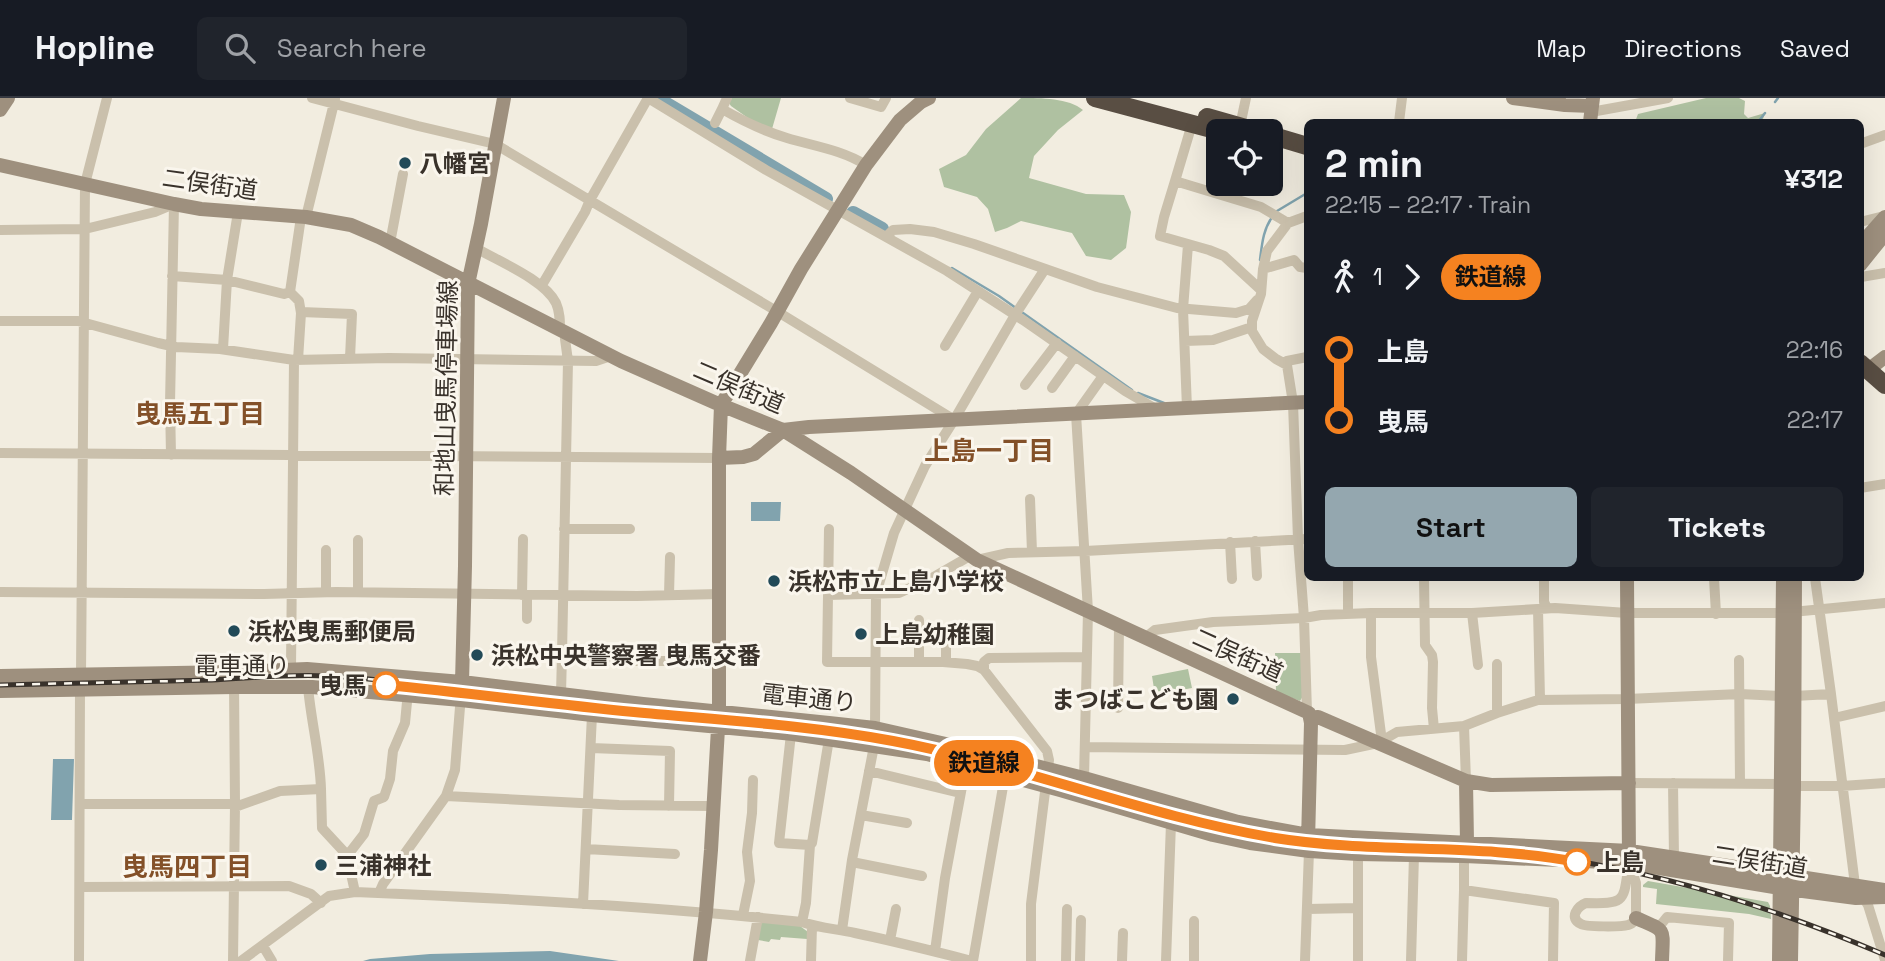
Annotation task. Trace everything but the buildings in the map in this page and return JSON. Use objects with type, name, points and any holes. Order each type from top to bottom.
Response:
[{"type":"highway","points":[[1095,98],[1206,128]]},
{"type":"highway","points":[[1136,98],[1212,119]]},
{"type":"highway","points":[[1283,139],[1304,145]]},
{"type":"highway","points":[[1283,150],[1304,155]]},
{"type":"highway","points":[[1875,365],[1885,385]]},
{"type":"street","points":[[0,110],[8,98]]},
{"type":"street","points":[[81,674],[85,184],[107,98]]},
{"type":"street","points":[[312,98],[335,101],[418,126],[495,144],[954,420]]},
{"type":"street","name":"和地山曳馬停車場線","points":[[462,682],[468,284],[504,98]]},
{"type":"street","points":[[542,285],[648,98],[766,170],[889,234],[902,245],[978,291],[1018,312],[1057,344],[1157,409]]},
{"type":"street","points":[[715,123],[727,98]]},
{"type":"street","points":[[850,98],[881,107],[886,98]]},
{"type":"street","points":[[700,958],[706,912],[719,710],[719,458],[722,405],[801,269],[866,165],[900,120],[929,98]]},
{"type":"street","points":[[1246,98],[1247,119]]},
{"type":"street","points":[[1399,119],[1402,98]]},
{"type":"street","points":[[1522,98],[1592,110],[1668,98]]},
{"type":"street","points":[[290,292],[304,217],[335,101]]},
{"type":"street","points":[[722,108],[752,126],[851,156],[866,165]]},
{"type":"street","points":[[1192,124],[1160,236],[1224,256],[1261,292]]},
{"type":"street","points":[[1864,143],[1885,135]]},
{"type":"street","name":"二俣街道","points":[[0,165],[174,204],[304,217],[351,225],[611,356],[783,430],[851,472],[973,558],[1309,715],[1381,742],[1466,781],[1491,785],[1629,783]]},
{"type":"street","points":[[390,243],[403,174]]},
{"type":"street","points":[[1175,181],[1261,207],[1288,223]]},
{"type":"street","points":[[0,230],[85,229],[155,212],[174,204],[171,455]]},
{"type":"street","points":[[223,349],[227,279],[238,212]]},
{"type":"street","points":[[1304,217],[1288,223],[1267,251],[1252,327],[1263,349],[1288,368],[1297,400],[1310,750],[1305,961]]},
{"type":"street","points":[[1864,221],[1885,217]]},
{"type":"street","points":[[1864,241],[1885,217]]},
{"type":"street","points":[[889,234],[911,229],[934,232],[1097,287],[1183,309],[1236,313],[1250,309],[1261,292]]},
{"type":"street","points":[[1864,260],[1885,234]]},
{"type":"street","points":[[1187,404],[1183,309],[1188,245]]},
{"type":"street","points":[[476,248],[542,285],[557,304],[565,339],[568,361],[561,694]]},
{"type":"street","points":[[1263,269],[1294,260],[1304,268]]},
{"type":"street","points":[[875,728],[876,594],[894,533],[925,467],[1045,269]]},
{"type":"street","points":[[1864,276],[1885,273]]},
{"type":"street","points":[[172,276],[227,279],[284,295],[290,292]]},
{"type":"street","points":[[945,346],[978,291]]},
{"type":"street","points":[[290,292],[299,300],[301,312],[296,360],[291,668]]},
{"type":"street","points":[[301,312],[352,314],[350,358]]},
{"type":"street","points":[[0,321],[78,321],[171,346],[223,349],[296,360],[350,358],[596,361],[611,356]]},
{"type":"street","points":[[1185,341],[1213,340],[1252,327]]},
{"type":"street","points":[[1025,385],[1057,344]]},
{"type":"street","points":[[1052,388],[1075,356]]},
{"type":"street","points":[[1284,363],[1304,357]]},
{"type":"street","points":[[1084,778],[1088,611],[1076,414],[1103,376]]},
{"type":"street","points":[[0,453],[719,458],[754,454],[783,430],[809,427],[1297,400]]},
{"type":"street","points":[[1864,487],[1885,484]]},
{"type":"street","points":[[1030,499],[1032,552]]},
{"type":"street","points":[[564,528],[630,529]]},
{"type":"street","points":[[829,529],[828,662],[946,662],[977,666],[984,670],[1047,751],[1049,760],[1031,904],[1031,961]]},
{"type":"street","points":[[523,539],[527,620]]},
{"type":"street","points":[[828,595],[900,593],[973,558],[1008,553],[1303,539]]},
{"type":"street","points":[[358,540],[358,592]]},
{"type":"street","points":[[1255,541],[1257,576]]},
{"type":"street","points":[[1230,542],[1231,579]]},
{"type":"street","points":[[326,550],[326,592]]},
{"type":"street","points":[[669,595],[670,557]]},
{"type":"street","points":[[1348,581],[1348,614]]},
{"type":"street","points":[[1424,581],[1424,645],[1432,655],[1433,662],[1434,729]]},
{"type":"street","points":[[1540,699],[1544,581]]},
{"type":"street","points":[[1627,581],[1629,857],[1625,890],[1621,898],[1613,903],[1582,904],[1575,912],[1577,922],[1584,925],[1619,926],[1629,925],[1636,918],[1636,883],[1629,857]]},
{"type":"street","points":[[1714,581],[1716,614]]},
{"type":"street","points":[[1779,961],[1786,882],[1788,785],[1788,613],[1783,581]]},
{"type":"street","points":[[1788,613],[1794,581]]},
{"type":"street","points":[[1815,581],[1855,885],[1868,905],[1883,945],[1885,960]]},
{"type":"street","points":[[0,592],[719,594]]},
{"type":"street","points":[[1145,638],[1155,630],[1201,623],[1348,614],[1472,613],[1542,608],[1626,613],[1788,613],[1885,603]]},
{"type":"street","points":[[1371,613],[1371,657],[1381,742]]},
{"type":"street","points":[[1472,613],[1478,666]]},
{"type":"street","points":[[919,620],[919,662]]},
{"type":"street","points":[[1118,625],[1118,708]]},
{"type":"street","points":[[946,631],[946,662]]},
{"type":"street","points":[[562,654],[614,661],[719,658]]},
{"type":"street","points":[[984,670],[984,662],[989,658],[1086,657]]},
{"type":"street","points":[[1739,660],[1741,784]]},
{"type":"street","points":[[1497,663],[1497,713]]},
{"type":"street","name":"電車通り","points":[[0,691],[234,679],[291,668],[462,682],[719,710],[875,728],[1084,778],[1238,822],[1308,835]]},
{"type":"street","name":"電車通り","points":[[0,676],[81,674],[234,679],[829,739],[926,754],[1213,835],[1250,843],[1308,850]]},
{"type":"street","points":[[233,961],[234,679]]},
{"type":"street","points":[[379,893],[446,796],[455,770],[462,682]]},
{"type":"street","points":[[308,687],[310,718],[321,775],[322,828],[347,855],[355,892]]},
{"type":"street","points":[[79,961],[80,689]]},
{"type":"street","points":[[1085,747],[1345,750],[1381,742],[1397,732],[1464,726],[1540,699],[1831,694]]},
{"type":"street","points":[[347,855],[364,834],[374,801],[384,797],[390,781],[393,751],[405,723],[407,702]]},
{"type":"street","points":[[1834,718],[1885,706]]},
{"type":"street","points":[[583,904],[592,715]]},
{"type":"street","points":[[1462,961],[1466,849],[1464,726]]},
{"type":"street","points":[[791,734],[779,844],[810,845]]},
{"type":"street","points":[[811,961],[806,903],[810,845],[829,739]]},
{"type":"street","points":[[842,930],[874,746]]},
{"type":"street","points":[[591,748],[670,751],[669,806]]},
{"type":"street","points":[[935,951],[965,765]]},
{"type":"street","points":[[869,771],[960,793]]},
{"type":"street","points":[[242,961],[329,897],[355,892],[743,915],[842,930],[972,961],[1004,775]]},
{"type":"street","points":[[743,915],[750,881],[747,852],[753,780]]},
{"type":"street","points":[[1629,783],[1842,786],[1885,783]]},
{"type":"street","points":[[1673,783],[1674,858]]},
{"type":"street","points":[[80,804],[235,806],[281,791],[321,789]]},
{"type":"street","points":[[446,796],[713,806]]},
{"type":"street","points":[[861,815],[907,822]]},
{"type":"street","points":[[1166,961],[1171,823]]},
{"type":"street","name":"二俣街道","points":[[1308,835],[1466,849],[1674,858],[1863,898],[1885,897]]},
{"type":"street","points":[[586,849],[675,854]]},
{"type":"street","name":"二俣街道","points":[[1308,850],[1414,855],[1466,849]]},
{"type":"street","points":[[1357,961],[1358,854]]},
{"type":"street","points":[[1411,961],[1414,855]]},
{"type":"street","name":"二俣街道","points":[[1629,857],[1786,882],[1855,885],[1885,890]]},
{"type":"street","points":[[852,862],[922,876]]},
{"type":"street","points":[[1786,882],[1791,961]]},
{"type":"street","points":[[80,887],[289,886],[311,894],[321,903]]},
{"type":"street","points":[[1464,890],[1554,903],[1553,961]]},
{"type":"street","points":[[1307,909],[1357,908]]},
{"type":"street","points":[[890,940],[896,909]]},
{"type":"street","points":[[1066,961],[1067,909]]},
{"type":"street","points":[[750,961],[758,917]]},
{"type":"street","points":[[1659,927],[1667,917],[1729,922],[1728,961]]},
{"type":"street","points":[[1636,918],[1659,927],[1663,936],[1662,961]]},
{"type":"street","points":[[1080,961],[1081,920]]},
{"type":"street","points":[[1194,921],[1194,961]]},
{"type":"street","points":[[1122,961],[1123,933]]},
{"type":"street","points":[[263,946],[272,961]]},
{"type":"green space","points":[[732,98],[781,98],[772,129],[755,123],[731,106],[729,103]]},
{"type":"green space","points":[[1021,98],[1063,101],[1083,110],[1058,130],[1034,156],[1029,178],[1086,194],[1124,195],[1131,212],[1126,248],[1111,260],[1086,256],[1072,233],[1021,221],[995,232],[988,209],[977,197],[944,187],[939,169],[966,155],[986,129]]},
{"type":"green space","points":[[1706,98],[1739,98],[1745,101],[1744,114],[1748,118],[1765,113],[1763,119],[1636,119],[1638,114]]},
{"type":"green space","points":[[1275,653],[1301,653],[1303,696],[1300,701],[1276,692]]},
{"type":"green space","points":[[1188,669],[1192,688],[1155,695],[1152,676]]},
{"type":"green space","points":[[1648,881],[1768,902],[1771,919],[1749,914],[1656,904],[1657,889],[1643,887]]},
{"type":"green space","points":[[761,922],[800,926],[808,932],[807,939],[781,937],[780,940],[771,939],[769,942],[758,940]]},
{"type":"water","points":[[751,502],[781,502],[780,521],[751,521]]},
{"type":"water","points":[[53,759],[74,759],[72,820],[51,820]]},
{"type":"water","points":[[550,951],[619,961],[363,961],[430,954]]},
{"type":"waterway","points":[[1775,102],[1778,98]]},
{"type":"waterway","points":[[660,100],[826,199]]},
{"type":"waterway","points":[[1760,119],[1765,113]]},
{"type":"waterway","points":[[1277,211],[1304,195]]},
{"type":"waterway","points":[[853,213],[882,229]]},
{"type":"waterway","points":[[1260,260],[1265,231],[1273,216]]},
{"type":"waterway","points":[[952,268],[999,296],[1132,390]]},
{"type":"waterway","points":[[1138,393],[1164,403]]},
{"type":"railway","points":[[0,685],[327,676],[853,735],[940,751],[1178,817],[1275,838],[1347,846],[1527,855],[1604,866],[1727,897],[1807,924],[1885,955]]},
{"type":"train","name":"鉄道線","points":[[386,685],[820,730],[893,741],[963,757],[1201,823],[1276,838],[1317,844],[1474,851],[1577,862]]},
{"type":"place","name":"八幡宮","points":[[405,163]]},
{"type":"place","name":"浜松市立上島小学校","points":[[774,581]]},
{"type":"place","name":"浜松曳馬郵便局","points":[[234,631]]},
{"type":"place","name":"上島幼稚園","points":[[861,634]]},
{"type":"place","name":"浜松中央警察署 曳馬交番","points":[[477,655]]},
{"type":"place","name":"曳馬","points":[[386,685]]},
{"type":"place","name":"まつばこども園","points":[[1233,699]]},
{"type":"place","name":"上島","points":[[1577,862]]},
{"type":"place","name":"三浦神社","points":[[321,865]]},
{"type":"district","name":"曳馬五丁目","points":[[200,414]]},
{"type":"district","name":"上島一丁目","points":[[989,451]]},
{"type":"district","name":"曳馬四丁目","points":[[187,867]]}]
